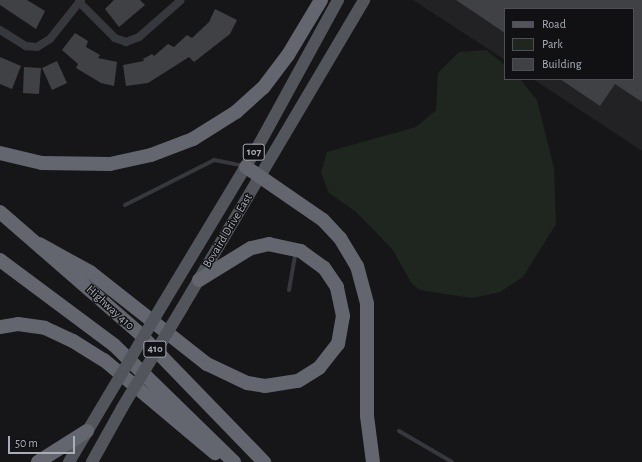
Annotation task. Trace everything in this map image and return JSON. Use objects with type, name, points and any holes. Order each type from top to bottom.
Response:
[{"type":"highway","points":[[0,153],[42,163],[110,164],[151,155],[193,138],[236,112],[263,88],[288,55],[321,0]]},
{"type":"highway","points":[[246,166],[323,220],[344,244],[357,266],[367,304],[367,416],[373,462]]},
{"type":"highway","name":"Highway 410","points":[[0,212],[39,244],[139,333],[264,462]]},
{"type":"highway","points":[[39,244],[90,272],[208,364],[233,378],[265,386],[282,386],[312,374],[332,354],[341,332],[343,316],[337,287],[316,260],[296,249],[269,244],[251,248],[199,280]]},
{"type":"highway","name":"410","points":[[0,260],[114,346],[233,461]]},
{"type":"highway","points":[[0,327],[18,324],[45,328],[74,341],[104,360],[217,455],[233,461]]},
{"type":"highway","points":[[38,462],[87,431]]},
{"type":"main road","name":"Bovaird Drive East","points":[[69,462],[246,166],[338,0]]},
{"type":"main road","name":"Bovaird Drive East","points":[[92,462],[122,408],[261,177],[364,0]]},
{"type":"street","points":[[0,30],[26,46],[37,47],[50,39],[80,1],[115,38],[126,42],[139,37],[180,1]]},
{"type":"lane","points":[[125,204],[214,160],[246,166]]},
{"type":"lane","points":[[290,290],[296,249]]},
{"type":"lane","points":[[399,431],[452,462]]},
{"type":"shaded area","points":[[413,0],[642,0],[642,151],[535,80],[634,80],[634,8],[504,8],[504,59]]},
{"type":"green space","points":[[486,50],[504,64],[504,80],[521,80],[537,100],[554,168],[556,224],[523,277],[500,292],[472,298],[420,290],[411,283],[393,250],[356,212],[329,193],[321,173],[327,152],[416,127],[436,110],[438,73],[459,52]]},
{"type":"building","points":[[0,0],[27,0],[45,11],[36,29],[0,5]]},
{"type":"building","points":[[114,0],[140,0],[145,5],[119,27],[105,9]]},
{"type":"building","points":[[456,0],[642,0],[642,102],[615,84],[600,106],[561,80],[634,80],[634,8],[504,8],[504,32]]},
{"type":"building","points":[[215,9],[237,20],[230,34],[194,62],[189,57],[148,83],[126,86],[123,65],[144,61],[143,59],[152,54],[154,56],[168,44],[174,47],[187,35],[192,38],[209,22]]},
{"type":"building","points":[[75,33],[88,41],[86,47],[100,55],[98,58],[117,62],[114,86],[101,83],[76,68],[78,64],[62,50]]},
{"type":"building","points":[[0,57],[21,66],[12,89],[0,84]]},
{"type":"building","points":[[57,61],[67,83],[52,90],[42,68]]},
{"type":"building","points":[[24,67],[41,68],[39,94],[23,93]]}]
